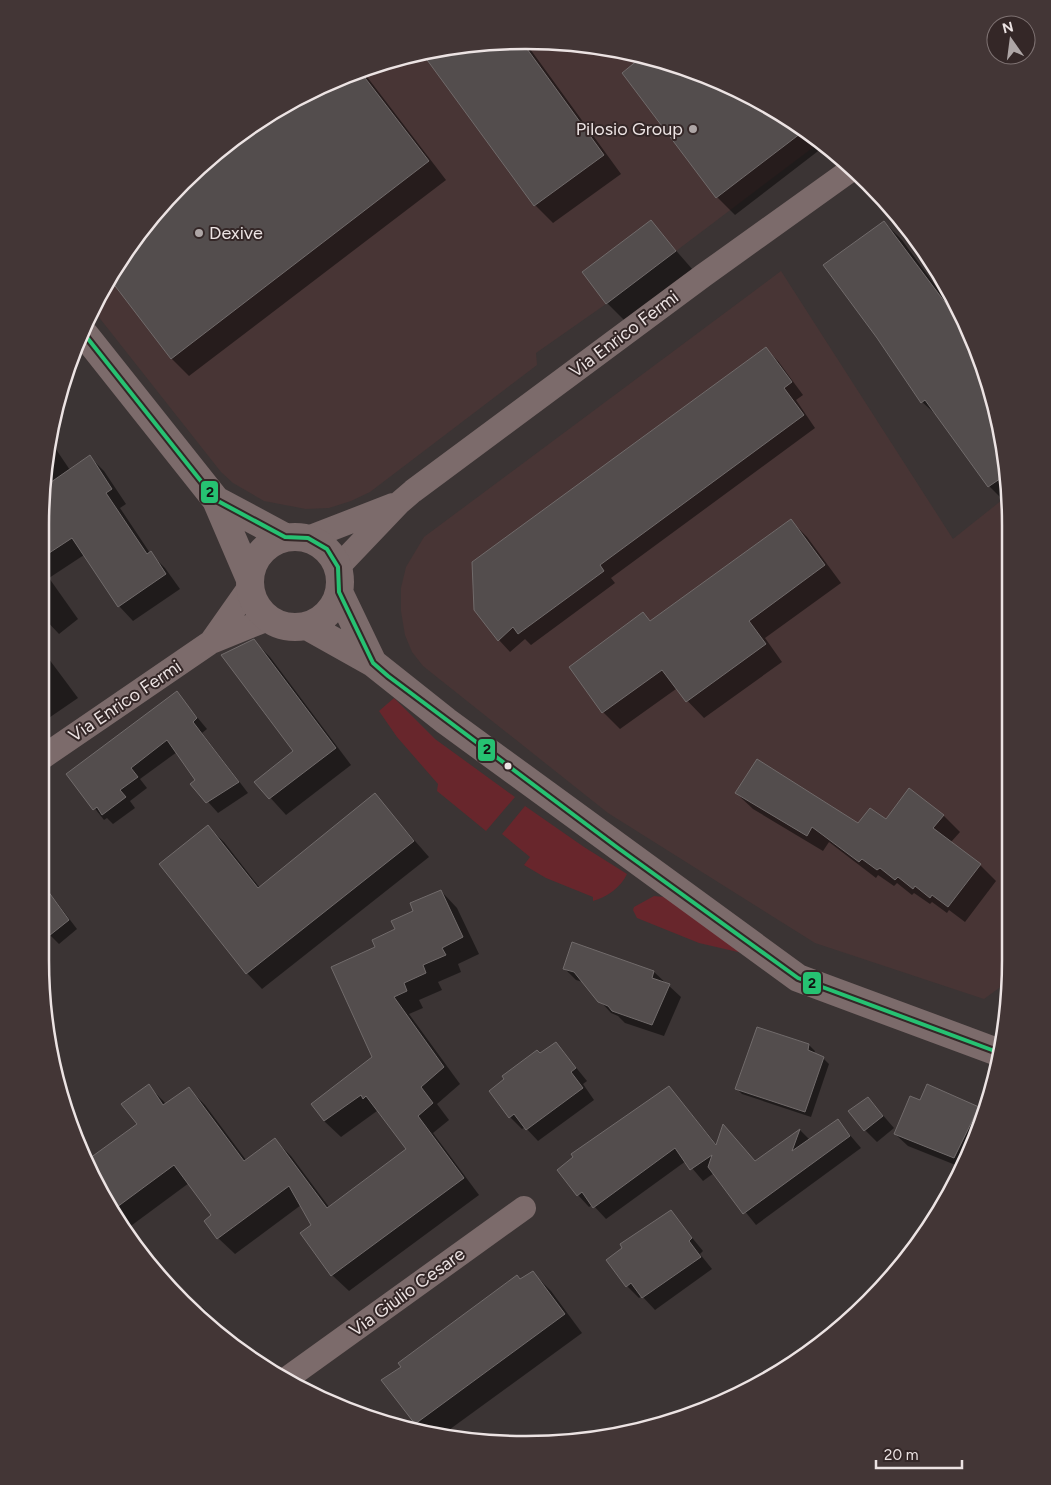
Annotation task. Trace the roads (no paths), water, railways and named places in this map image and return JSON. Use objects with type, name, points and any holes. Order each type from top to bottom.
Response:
[{"type":"street","name":"Via Enrico Fermi","points":[[339,580],[399,502],[704,275],[847,173]]},
{"type":"street","points":[[88,337],[216,500],[249,582],[256,605],[268,620],[289,627],[307,626],[328,614],[339,580]]},
{"type":"street","points":[[216,500],[297,538],[327,549],[373,663]]},
{"type":"street","name":"Via Enrico Fermi","points":[[297,538],[399,502]]},
{"type":"street","points":[[249,582],[261,551],[297,538]]},
{"type":"street","name":"Via Enrico Fermi","points":[[210,642],[249,582]]},
{"type":"street","name":"Via Enrico Fermi","points":[[49,753],[210,642],[268,620]]},
{"type":"street","points":[[307,626],[373,663],[446,721],[798,978],[993,1051]]},
{"type":"street","name":"Via Giulio Cesare","points":[[292,1375],[524,1208]]},
{"type":"place","name":"Pilosio Group","points":[[693,129]]},
{"type":"place","name":"Dexive","points":[[199,233]]}]
